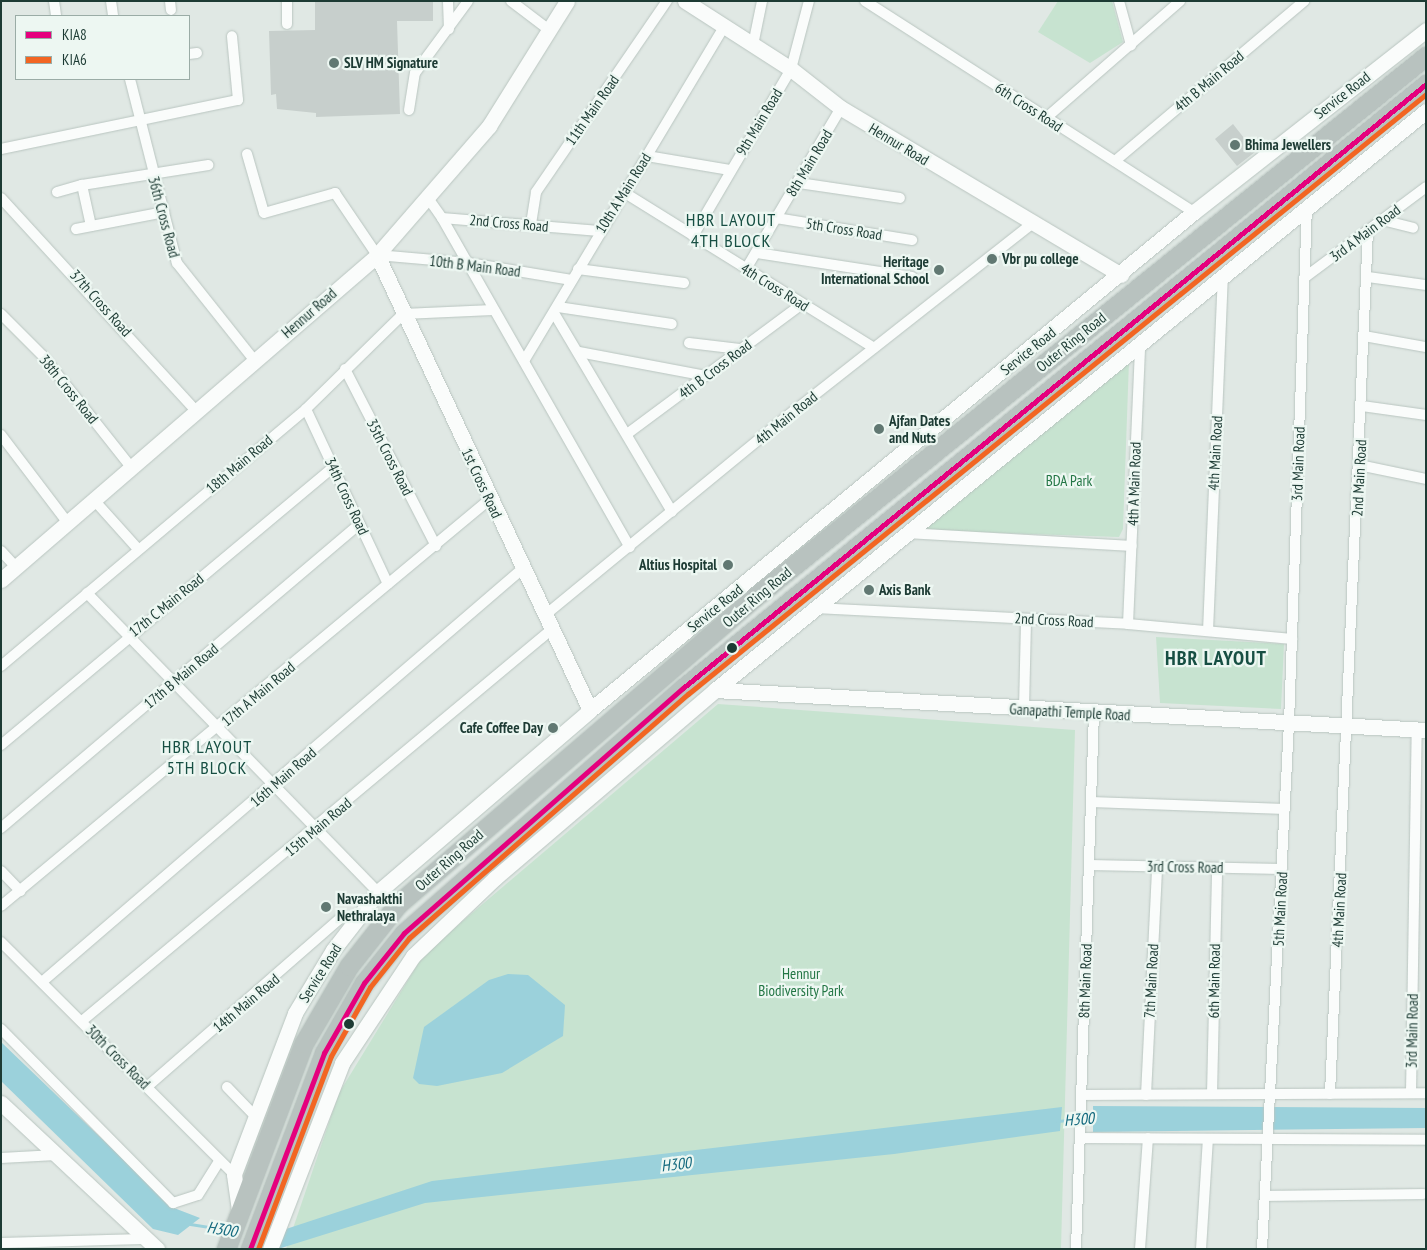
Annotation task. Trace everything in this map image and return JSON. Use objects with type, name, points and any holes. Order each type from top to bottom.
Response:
[{"type":"highway","name":"Outer Ring Road","points":[[226,1249],[239,1210],[304,1043],[349,966],[398,904],[755,598],[1426,56]]},
{"type":"highway","name":"Outer Ring Road","points":[[250,1249],[324,1053],[364,983],[404,933],[706,669],[1426,84]]},
{"type":"street","points":[[54,1],[56,15]]},
{"type":"street","points":[[111,1],[113,15]]},
{"type":"street","points":[[287,1],[287,24]]},
{"type":"street","points":[[448,1],[449,29]]},
{"type":"street","points":[[409,110],[415,73],[468,1]]},
{"type":"street","points":[[510,1],[548,30]]},
{"type":"street","name":"Hennur Road","points":[[1,580],[377,255],[489,126],[567,1]]},
{"type":"street","name":"11th Main Road","points":[[531,224],[536,192],[667,1]]},
{"type":"street","name":"Hennur Road","points":[[685,1],[791,69],[842,108],[1032,224],[1121,275]]},
{"type":"street","points":[[753,45],[762,1]]},
{"type":"street","name":"9th Main Road","points":[[693,236],[791,69],[809,1]]},
{"type":"street","name":"6th Cross Road","points":[[865,1],[1194,212]]},
{"type":"street","points":[[1119,1],[1131,45]]},
{"type":"street","name":"4th B Main Road","points":[[1115,161],[1304,1]]},
{"type":"street","points":[[1046,118],[1179,2]]},
{"type":"street","name":"10th A Main Road","points":[[524,361],[556,310],[599,231],[625,193],[724,27]]},
{"type":"street","name":"Service Road","points":[[239,1210],[234,1174],[253,1114],[295,1012],[333,950],[378,892],[590,710],[1121,275],[1194,212],[1426,30]]},
{"type":"street","points":[[1,149],[240,99],[232,36]]},
{"type":"street","name":"36th Cross Road","points":[[130,80],[138,120],[177,263],[254,361]]},
{"type":"street","name":"8th Main Road","points":[[746,268],[799,183],[842,108]]},
{"type":"street","points":[[273,1242],[342,1063],[397,974],[495,878],[715,690],[1140,344],[1307,205],[1426,111]]},
{"type":"street","points":[[247,154],[264,214],[335,194],[377,255]]},
{"type":"street","points":[[647,156],[730,170]]},
{"type":"street","points":[[57,192],[152,173],[208,165]]},
{"type":"street","points":[[799,183],[900,198]]},
{"type":"street","points":[[82,186],[91,226]]},
{"type":"street","name":"3rd A Main Road","points":[[1304,278],[1426,187]]},
{"type":"street","name":"4th Cross Road","points":[[625,193],[874,348]]},
{"type":"street","name":"37th Cross Road","points":[[1,198],[196,411]]},
{"type":"street","points":[[428,198],[442,218],[630,547]]},
{"type":"street","name":"3rd Main Road","points":[[1289,723],[1307,205]]},
{"type":"street","points":[[76,229],[164,212]]},
{"type":"street","name":"2nd Cross Road","points":[[442,218],[599,231]]},
{"type":"street","name":"5th Cross Road","points":[[776,218],[912,240]]},
{"type":"street","points":[[1382,220],[1414,228]]},
{"type":"street","name":"4th Main Road","points":[[548,623],[630,547],[672,512],[874,348],[1032,224]]},
{"type":"street","name":"2nd Main Road","points":[[1348,726],[1368,277],[1368,230]]},
{"type":"street","points":[[757,253],[912,277]]},
{"type":"street","name":"10th B Main Road","points":[[377,255],[468,263],[572,280]]},
{"type":"street","name":"1st Cross Road","points":[[377,255],[521,570],[590,710]]},
{"type":"street","points":[[578,269],[684,283]]},
{"type":"street","name":"4th Main Road","points":[[1208,631],[1223,275]]},
{"type":"street","points":[[1368,277],[1426,285]]},
{"type":"street","name":"4th B Cross Road","points":[[627,434],[802,304]]},
{"type":"street","points":[[403,314],[493,310]]},
{"type":"street","points":[[556,310],[672,324]]},
{"type":"street","points":[[556,310],[672,512]]},
{"type":"street","name":"38th Cross Road","points":[[1,314],[43,356],[131,467]]},
{"type":"street","name":"18th Main Road","points":[[1,666],[306,409],[403,314]]},
{"type":"street","points":[[1364,336],[1426,347]]},
{"type":"street","points":[[689,343],[740,349]]},
{"type":"street","name":"4th A Main Road","points":[[1128,624],[1140,344]]},
{"type":"street","points":[[579,352],[706,376]]},
{"type":"street","name":"35th Cross Road","points":[[345,369],[436,546]]},
{"type":"street","points":[[1362,406],[1426,415]]},
{"type":"street","name":"34th Cross Road","points":[[306,409],[388,584]]},
{"type":"street","points":[[1,435],[67,522]]},
{"type":"street","points":[[1359,465],[1426,479]]},
{"type":"street","name":"17th C Main Road","points":[[1,745],[128,636],[334,468]]},
{"type":"street","points":[[94,500],[138,549]]},
{"type":"street","name":"17th A Main Road","points":[[1,906],[218,728],[490,500]]},
{"type":"street","name":"17th B Main Road","points":[[1,828],[360,524]]},
{"type":"street","points":[[907,533],[1132,546]]},
{"type":"street","points":[[1,551],[16,567]]},
{"type":"street","name":"16th Main Road","points":[[42,982],[274,785],[521,570]]},
{"type":"street","points":[[86,593],[378,892]]},
{"type":"street","name":"2nd Cross Road","points":[[815,608],[1128,624],[1292,639]]},
{"type":"street","points":[[1024,709],[1026,619]]},
{"type":"street","name":"15th Main Road","points":[[82,1021],[316,828],[548,623]]},
{"type":"street","name":"Ganapathi Temple Road","points":[[715,690],[1094,713],[1421,729]]},
{"type":"street","name":"8th Main Road","points":[[1076,1249],[1082,1138],[1081,1095],[1094,713]]},
{"type":"street","name":"5th Main Road","points":[[1262,1249],[1289,723]]},
{"type":"street","name":"4th Main Road","points":[[1330,1094],[1348,726]]},
{"type":"street","name":"3rd Main Road","points":[[1411,1093],[1421,729]]},
{"type":"street","points":[[1091,802],[1285,808]]},
{"type":"street","name":"3rd Cross Road","points":[[1089,865],[1282,870]]},
{"type":"street","name":"7th Main Road","points":[[1146,1095],[1156,866]]},
{"type":"street","name":"6th Main Road","points":[[1212,1094],[1217,868]]},
{"type":"street","points":[[1,871],[20,891]]},
{"type":"street","name":"14th Main Road","points":[[148,1086],[315,944],[342,917]]},
{"type":"street","name":"30th Cross Road","points":[[1,942],[148,1086],[218,1163],[234,1174]]},
{"type":"street","points":[[315,944],[333,950]]},
{"type":"street","points":[[1,1029],[173,1203],[198,1195],[218,1163]]},
{"type":"street","points":[[227,1087],[253,1114]]},
{"type":"street","points":[[1081,1095],[1426,1093]]},
{"type":"street","points":[[1,1103],[142,1239],[157,1249]]},
{"type":"street","points":[[1082,1138],[1426,1140]]},
{"type":"street","points":[[1140,1249],[1148,1138]]},
{"type":"street","points":[[1201,1249],[1208,1139]]},
{"type":"street","points":[[1,1158],[56,1155]]},
{"type":"street","points":[[1266,1196],[1423,1194]]},
{"type":"street","points":[[1,1243],[142,1239]]},
{"type":"green space","points":[[1058,1],[1112,1],[1123,42],[1090,63],[1038,32]]},
{"type":"green space","name":"BDA Park","points":[[1129,361],[1123,529],[1119,537],[919,530]]},
{"type":"green space","points":[[1156,637],[1284,644],[1281,709],[1160,703]]},
{"type":"green space","name":"Hennur Biodiversity Park","points":[[718,704],[1075,730],[1061,1249],[286,1249],[339,1093],[424,954]]},
{"type":"water","points":[[508,974],[528,975],[565,1005],[563,1036],[502,1073],[437,1086],[419,1084],[413,1078],[424,1027],[489,980]]},
{"type":"water","points":[[1,1042],[174,1208],[200,1218],[178,1235],[153,1229],[1,1081]]},
{"type":"water","points":[[1093,1106],[1426,1108],[1426,1128],[1093,1132]]},
{"type":"water","points":[[1062,1107],[1060,1131],[894,1154],[425,1203],[278,1249],[283,1230],[432,1181]]},
{"type":"building","name":"SLV HM Signature","points":[[315,1],[433,1],[433,21],[397,21],[400,114],[316,117],[316,113],[277,109],[276,94],[271,95],[269,31],[315,30]]},
{"type":"building","name":"Bhima Jewellers","points":[[1233,124],[1255,152],[1237,166],[1215,139]]},
{"type":"waterway","name":"H300","points":[[1057,1121],[1095,1118]]},
{"type":"waterway","name":"H300","points":[[190,1224],[226,1230]]},
{"type":"transit line","name":"KIA8","points":[[250,1249],[324,1053],[364,983],[404,933],[683,688],[1426,84]]},
{"type":"transit line","name":"KIA6","points":[[258,1249],[331,1056],[370,987],[409,938],[688,694],[1426,94]]},
{"type":"place","name":"SLV HM Signature","points":[[334,63]]},
{"type":"place","name":"Bhima Jewellers","points":[[1235,145]]},
{"type":"place","name":"Vbr pu college","points":[[992,259]]},
{"type":"place","name":"Heritage International School","points":[[939,270]]},
{"type":"place","name":"Ajfan Dates and Nuts","points":[[879,429]]},
{"type":"place","name":"Altius Hospital","points":[[728,565]]},
{"type":"place","name":"Axis Bank","points":[[869,590]]},
{"type":"place","name":"Cafe Coffee Day","points":[[553,728]]},
{"type":"place","name":"Navashakthi Nethralaya","points":[[326,907]]},
{"type":"district","name":"HBR LAYOUT 4TH BLOCK","points":[[731,231]]},
{"type":"district","name":"HBR LAYOUT","points":[[1216,658]]},
{"type":"district","name":"HBR LAYOUT 5TH BLOCK","points":[[207,758]]}]
